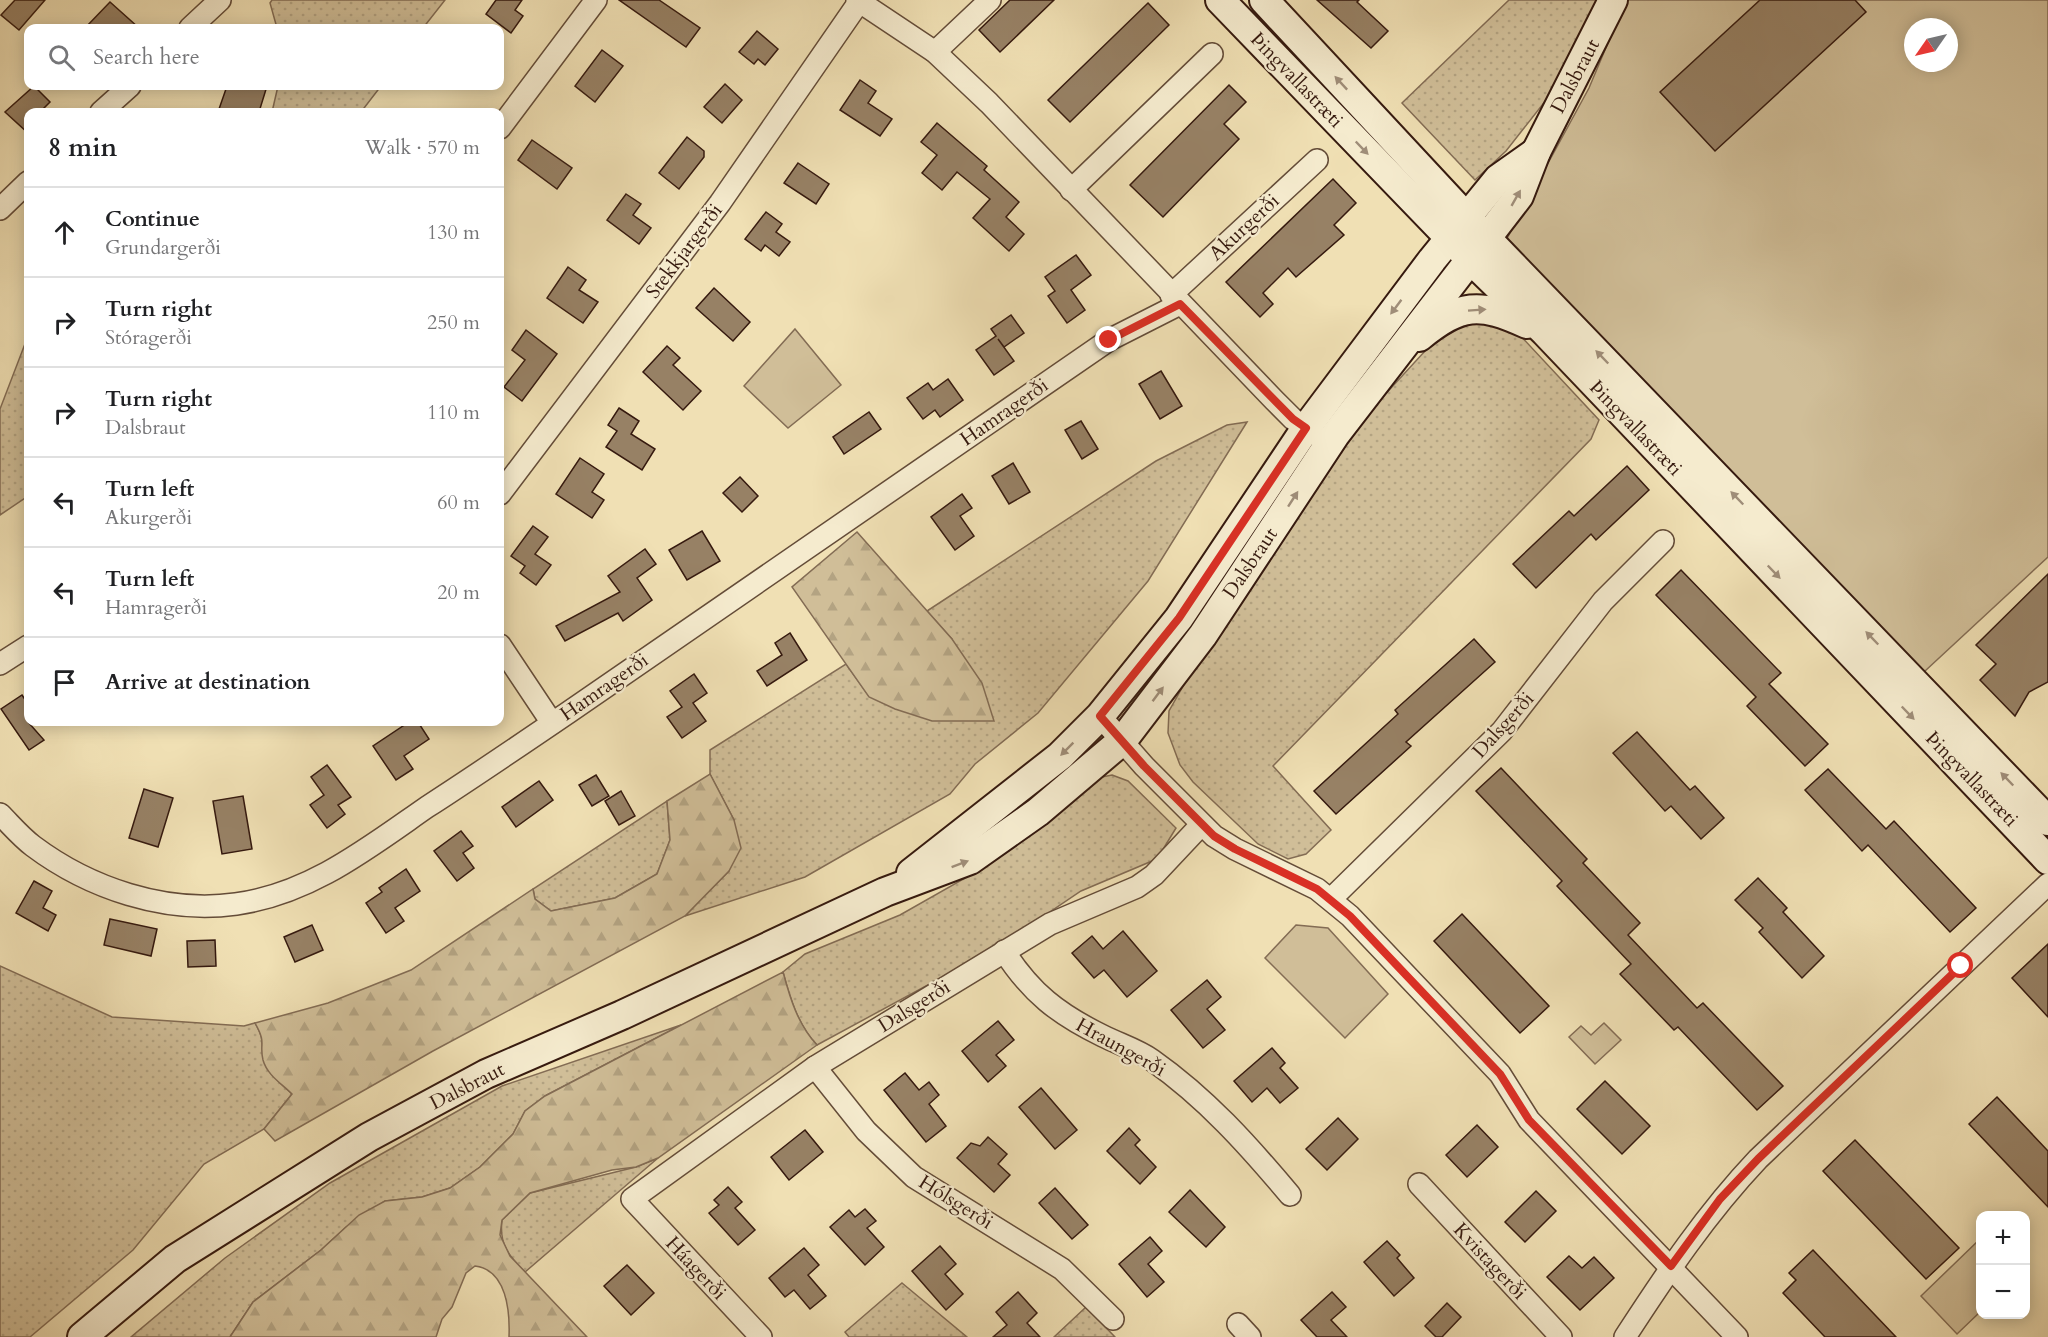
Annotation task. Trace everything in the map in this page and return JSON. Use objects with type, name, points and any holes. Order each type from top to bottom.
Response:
[{"type":"street","points":[[194,24],[220,0]]},
{"type":"street","points":[[504,123],[596,0]]},
{"type":"street","points":[[935,52],[990,0]]},
{"type":"street","name":"Þingvallastræti","points":[[1220,0],[1457,227],[2048,821]]},
{"type":"street","name":"Þingvallastræti","points":[[1264,0],[1457,227]]},
{"type":"street","name":"Dalsbraut","points":[[82,1337],[175,1259],[369,1137],[486,1074],[622,1015],[885,892],[970,860],[1038,812],[1122,740],[1203,635],[1329,444],[1519,196],[1536,152],[1613,0]]},
{"type":"street","points":[[858,1],[935,52],[989,103],[1175,300],[1287,413],[1329,444]]},
{"type":"street","name":"Stekkjargerði","points":[[504,489],[720,203],[858,1]]},
{"type":"street","points":[[1071,190],[1212,54]]},
{"type":"street","points":[[105,108],[126,90]]},
{"type":"street","name":"Dalsbraut","points":[[885,892],[1060,756],[1100,716],[1179,618],[1306,428],[1457,227],[1498,179],[1536,152]]},
{"type":"street","name":"Akurgerði","points":[[1175,300],[1317,160]]},
{"type":"street","points":[[0,209],[24,186]]},
{"type":"street","name":"Þingvallastræti","points":[[1479,250],[1545,332],[2048,860]]},
{"type":"street","name":"Hamragerði","points":[[0,814],[30,844],[63,866],[99,884],[132,896],[198,906],[237,904],[300,887],[339,867],[1109,340],[1175,300]]},
{"type":"street","points":[[1392,359],[1430,328],[1457,312],[1476,308],[1497,310],[1545,332]]},
{"type":"street","name":"Dalsgerði","points":[[1331,899],[1502,731],[1603,601],[1663,541]]},
{"type":"street","points":[[0,664],[24,649]]},
{"type":"street","points":[[504,651],[552,723]]},
{"type":"street","points":[[1100,716],[1201,825],[1235,849],[1331,899],[1350,916],[1500,1074],[1529,1120],[1737,1337]]},
{"type":"street","name":"Dalsgerði","points":[[632,1199],[816,1067],[1050,924],[1137,887],[1154,874],[1201,825]]},
{"type":"street","points":[[1625,1337],[1671,1266],[1720,1199],[1758,1159],[2048,884]]},
{"type":"street","name":"Hraungerði","points":[[1004,951],[1031,990],[1054,1010],[1150,1059],[1192,1090],[1239,1135],[1290,1195]]},
{"type":"street","name":"Hólsgerði","points":[[816,1067],[866,1131],[914,1177],[1062,1269],[1113,1319]]},
{"type":"street","name":"Kvistagerði","points":[[1419,1184],[1561,1337]]},
{"type":"street","name":"Háagerði","points":[[632,1199],[761,1337]]},
{"type":"green space","points":[[272,0],[445,0],[426,24],[276,24],[270,3]]},
{"type":"green space","points":[[1509,0],[1603,0],[1550,95],[1506,151],[1475,180],[1402,103]]},
{"type":"green space","points":[[1626,0],[2048,0],[2048,557],[1911,684],[1504,244],[1589,88]]},
{"type":"green space","points":[[277,90],[378,90],[364,108],[273,108]]},
{"type":"green space","points":[[1497,319],[1517,332],[1599,420],[1591,439],[1273,766],[1331,830],[1306,854],[1288,859],[1258,844],[1193,782],[1180,765],[1168,733],[1169,711],[1186,681],[1369,412],[1425,351],[1451,331],[1469,322]]},
{"type":"green space","points":[[795,329],[841,385],[788,428],[744,386]]},
{"type":"green space","points":[[24,346],[24,499],[0,515],[0,409]]},
{"type":"green space","points":[[1247,422],[1148,581],[1038,713],[975,764],[950,794],[805,877],[685,916],[729,871],[734,820],[710,774],[710,750],[846,664],[869,696],[952,639],[927,611],[1156,461],[1227,425]]},
{"type":"green space","points":[[857,532],[952,639],[982,683],[994,721],[932,721],[895,709],[869,697],[792,587]]},
{"type":"green space","points":[[710,774],[734,820],[741,848],[729,871],[685,916],[433,1051],[275,1141],[264,1129],[292,1094],[271,1075],[265,1065],[262,1039],[255,1023],[328,1003],[411,970],[533,889],[535,899],[551,911],[615,898],[657,874],[670,840],[667,801]]},
{"type":"green space","points":[[1112,775],[1128,781],[1176,828],[1162,851],[1152,861],[1081,891],[998,947],[817,1045],[800,1020],[783,972],[805,954],[900,915],[983,868],[1097,778]]},
{"type":"green space","points":[[667,801],[670,840],[657,874],[615,898],[551,911],[535,899],[533,889]]},
{"type":"green space","points":[[1296,925],[1328,928],[1388,994],[1345,1038],[1265,958]]},
{"type":"green space","points":[[0,966],[112,1017],[244,1026],[255,1023],[261,1035],[268,1070],[292,1094],[264,1129],[204,1164],[133,1250],[30,1337],[0,1337]]},
{"type":"green space","points":[[783,972],[800,1020],[817,1045],[658,1158],[636,1167],[612,1170],[530,1193],[502,1220],[500,1235],[510,1256],[587,1337],[509,1337],[509,1316],[500,1284],[486,1269],[475,1266],[466,1273],[452,1307],[442,1319],[436,1337],[230,1337],[253,1302],[321,1250],[359,1215],[385,1201],[422,1197],[450,1188],[480,1167],[513,1134],[525,1111],[545,1096]]},
{"type":"green space","points":[[1604,1023],[1621,1040],[1595,1064],[1569,1037],[1581,1026],[1591,1035]]},
{"type":"green space","points":[[681,1025],[545,1096],[525,1111],[513,1134],[480,1167],[450,1188],[422,1197],[385,1201],[346,1227],[321,1250],[253,1302],[230,1337],[131,1337],[225,1258],[330,1183],[502,1086]]},
{"type":"green space","points":[[658,1158],[525,1272],[509,1254],[503,1243],[502,1220],[530,1193],[636,1167]]},
{"type":"green space","points":[[1976,1243],[1976,1316],[1957,1334],[1921,1296]]},
{"type":"green space","points":[[902,1283],[967,1337],[849,1337],[845,1332]]},
{"type":"green space","points":[[1086,1307],[1115,1337],[1054,1337]]},
{"type":"building","points":[[15,0],[45,0],[19,30],[1,15]]},
{"type":"building","points":[[496,0],[522,0],[515,10],[523,16],[511,33],[504,28],[504,24],[499,24],[486,14]]},
{"type":"building","points":[[619,0],[659,0],[700,28],[686,47]]},
{"type":"building","points":[[1010,0],[1054,0],[1000,52],[979,30]]},
{"type":"building","points":[[1317,0],[1359,0],[1357,2],[1388,31],[1371,48]]},
{"type":"building","points":[[1760,0],[1855,0],[1866,12],[1715,151],[1660,92]]},
{"type":"building","points":[[110,2],[135,24],[89,24]]},
{"type":"building","points":[[1148,3],[1169,25],[1070,122],[1048,100]]},
{"type":"building","points":[[757,31],[778,49],[765,65],[758,59],[754,64],[739,52]]},
{"type":"building","points":[[602,50],[623,66],[595,102],[575,86]]},
{"type":"building","points":[[860,80],[876,91],[868,103],[892,119],[880,136],[840,110]]},
{"type":"building","points":[[725,84],[742,100],[722,123],[704,107]]},
{"type":"building","points":[[1229,85],[1246,102],[1224,124],[1239,139],[1163,217],[1130,185]]},
{"type":"building","points":[[30,90],[38,90],[50,102],[44,108],[24,108],[24,129],[5,112]]},
{"type":"building","points":[[226,90],[266,90],[260,108],[219,108]]},
{"type":"building","points":[[937,123],[987,166],[984,170],[1019,202],[1006,217],[1024,234],[1009,251],[973,218],[990,199],[957,172],[942,190],[922,173],[937,155],[921,142]]},
{"type":"building","points":[[687,137],[704,151],[704,157],[679,189],[659,173]]},
{"type":"building","points":[[532,140],[572,168],[557,189],[518,160]]},
{"type":"building","points":[[798,163],[829,184],[816,204],[784,183]]},
{"type":"building","points":[[1333,179],[1356,203],[1334,225],[1344,235],[1296,277],[1288,268],[1263,293],[1273,304],[1260,317],[1226,282]]},
{"type":"building","points":[[626,194],[641,204],[633,215],[651,228],[639,244],[607,220]]},
{"type":"building","points":[[766,212],[782,224],[776,232],[790,242],[779,256],[765,245],[761,251],[745,239]]},
{"type":"building","points":[[1076,255],[1091,275],[1071,290],[1085,310],[1067,323],[1048,296],[1055,291],[1045,277]]},
{"type":"building","points":[[568,267],[586,280],[579,290],[598,302],[583,323],[547,298]]},
{"type":"building","points":[[714,288],[750,322],[733,341],[696,308]]},
{"type":"building","points":[[1011,315],[1024,333],[1004,347],[998,339],[1014,361],[994,375],[976,350],[996,336],[991,329]]},
{"type":"building","points":[[526,330],[557,354],[522,401],[504,387],[525,360],[512,350]]},
{"type":"building","points":[[667,346],[680,358],[673,365],[701,391],[683,410],[643,372]]},
{"type":"building","points":[[1161,371],[1182,406],[1160,419],[1139,384]]},
{"type":"building","points":[[948,379],[963,400],[940,417],[935,410],[923,419],[907,398],[928,383],[933,390]]},
{"type":"building","points":[[619,408],[639,421],[631,434],[655,449],[642,470],[606,447],[617,431],[608,425]]},
{"type":"building","points":[[869,412],[881,429],[844,454],[833,437]]},
{"type":"building","points":[[1081,421],[1098,449],[1082,459],[1065,430]]},
{"type":"building","points":[[580,458],[604,474],[592,492],[604,500],[592,518],[556,494]]},
{"type":"building","points":[[1013,463],[1030,492],[1009,504],[992,476]]},
{"type":"building","points":[[1627,466],[1649,490],[1596,540],[1591,534],[1536,588],[1513,564],[1569,511],[1574,516]]},
{"type":"building","points":[[740,477],[758,496],[742,512],[723,493]]},
{"type":"building","points":[[962,494],[972,508],[960,516],[974,536],[955,550],[931,517]]},
{"type":"building","points":[[533,526],[548,537],[535,554],[551,565],[536,585],[520,573],[525,566],[511,556]]},
{"type":"building","points":[[702,531],[720,561],[687,580],[669,550]]},
{"type":"building","points":[[645,549],[656,564],[637,578],[652,600],[623,621],[618,613],[565,641],[556,626],[620,592],[608,576]]},
{"type":"building","points":[[1681,570],[1781,673],[1769,684],[1828,744],[1805,766],[1747,706],[1756,697],[1656,595]]},
{"type":"building","points":[[2048,574],[2048,682],[2029,692],[2015,716],[1980,680],[1996,664],[1976,645]]},
{"type":"building","points":[[790,633],[807,660],[767,686],[757,671],[782,655],[775,643]]},
{"type":"building","points":[[1474,639],[1495,662],[1406,742],[1411,746],[1336,814],[1314,791],[1398,714],[1395,710]]},
{"type":"building","points":[[694,674],[707,693],[693,703],[706,721],[682,738],[667,717],[682,707],[670,691]]},
{"type":"building","points":[[22,695],[24,698],[24,726],[32,726],[44,740],[29,750],[1,709]]},
{"type":"building","points":[[403,726],[421,726],[429,739],[404,756],[413,769],[396,780],[373,746]]},
{"type":"building","points":[[1637,732],[1690,790],[1695,786],[1724,818],[1701,839],[1671,806],[1665,811],[1613,753]]},
{"type":"building","points":[[327,765],[351,797],[338,805],[345,814],[327,828],[310,805],[324,795],[311,777]]},
{"type":"building","points":[[1501,768],[1587,859],[1583,863],[1640,923],[1628,935],[1697,1008],[1703,1003],[1783,1086],[1757,1110],[1678,1027],[1674,1030],[1620,974],[1631,964],[1557,886],[1562,881],[1476,791]]},
{"type":"building","points":[[1828,769],[1886,829],[1894,821],[1976,908],[1950,932],[1868,845],[1862,851],[1805,790]]},
{"type":"building","points":[[596,775],[609,796],[592,806],[579,785]]},
{"type":"building","points":[[539,781],[553,800],[516,827],[502,807]]},
{"type":"building","points":[[144,789],[173,798],[158,847],[129,838]]},
{"type":"building","points":[[621,791],[635,816],[619,825],[605,801]]},
{"type":"building","points":[[243,796],[252,849],[222,854],[213,801]]},
{"type":"building","points":[[461,831],[473,846],[463,853],[474,868],[457,881],[434,851]]},
{"type":"building","points":[[406,869],[420,891],[395,908],[404,921],[386,933],[366,903],[382,892],[379,888]]},
{"type":"building","points":[[1758,878],[1787,908],[1783,912],[1824,956],[1802,978],[1759,932],[1763,928],[1735,900]]},
{"type":"building","points":[[34,881],[52,891],[43,908],[56,915],[48,931],[16,913]]},
{"type":"building","points":[[1462,914],[1549,1006],[1520,1033],[1434,941]]},
{"type":"building","points":[[110,919],[157,929],[151,956],[104,945]]},
{"type":"building","points":[[312,925],[323,950],[295,962],[284,937]]},
{"type":"building","points":[[1123,931],[1157,971],[1127,997],[1104,970],[1094,978],[1072,953],[1092,936],[1103,949]]},
{"type":"building","points":[[215,940],[216,966],[188,967],[187,941]]},
{"type":"building","points":[[2048,944],[2048,1017],[2012,978]]},
{"type":"building","points":[[1207,980],[1221,997],[1207,1009],[1225,1030],[1203,1048],[1171,1010]]},
{"type":"building","points":[[998,1021],[1014,1040],[996,1055],[1006,1066],[988,1082],[962,1051]]},
{"type":"building","points":[[1272,1048],[1285,1063],[1280,1068],[1298,1088],[1280,1103],[1267,1088],[1252,1102],[1234,1081]]},
{"type":"building","points":[[905,1073],[919,1090],[929,1082],[939,1095],[929,1104],[946,1126],[926,1142],[884,1090]]},
{"type":"building","points":[[1605,1081],[1650,1126],[1622,1154],[1577,1109]]},
{"type":"building","points":[[1041,1088],[1077,1130],[1055,1149],[1019,1107]]},
{"type":"building","points":[[1997,1097],[2048,1151],[2048,1207],[1969,1124]]},
{"type":"building","points":[[1338,1118],[1358,1139],[1327,1170],[1306,1149]]},
{"type":"building","points":[[1477,1125],[1498,1147],[1467,1177],[1446,1155]]},
{"type":"building","points":[[1129,1128],[1140,1140],[1135,1145],[1156,1167],[1140,1184],[1107,1151]]},
{"type":"building","points":[[805,1130],[823,1152],[789,1180],[771,1157]]},
{"type":"building","points":[[988,1137],[1007,1154],[998,1164],[1010,1175],[994,1192],[957,1158],[971,1143],[980,1146]]},
{"type":"building","points":[[1855,1140],[1959,1248],[1926,1279],[1823,1171]]},
{"type":"building","points":[[728,1187],[742,1202],[735,1208],[755,1230],[738,1245],[709,1213],[719,1205],[714,1200]]},
{"type":"building","points":[[1055,1188],[1088,1225],[1072,1239],[1039,1203]]},
{"type":"building","points":[[1190,1190],[1225,1227],[1206,1247],[1169,1212]]},
{"type":"building","points":[[1536,1191],[1556,1211],[1525,1242],[1505,1222]]},
{"type":"building","points":[[865,1209],[876,1221],[867,1228],[884,1247],[865,1265],[830,1227],[849,1210],[855,1217]]},
{"type":"building","points":[[1150,1237],[1162,1251],[1148,1264],[1164,1282],[1147,1297],[1119,1264]]},
{"type":"building","points":[[1387,1241],[1400,1255],[1397,1258],[1414,1278],[1394,1296],[1364,1262]]},
{"type":"building","points":[[940,1246],[956,1264],[945,1274],[963,1294],[946,1310],[912,1271]]},
{"type":"building","points":[[804,1248],[819,1265],[808,1275],[826,1296],[810,1309],[794,1290],[785,1297],[769,1278]]},
{"type":"building","points":[[1813,1250],[1896,1337],[1825,1337],[1783,1293],[1796,1280],[1789,1273]]},
{"type":"building","points":[[1569,1256],[1582,1268],[1594,1257],[1614,1278],[1580,1310],[1547,1277]]},
{"type":"building","points":[[627,1265],[654,1293],[631,1315],[604,1286]]},
{"type":"building","points":[[1018,1292],[1037,1313],[1027,1323],[1040,1337],[993,1337],[1007,1325],[996,1312]]},
{"type":"building","points":[[1332,1292],[1346,1307],[1331,1320],[1347,1337],[1317,1337],[1301,1320]]},
{"type":"building","points":[[1447,1303],[1461,1317],[1442,1337],[1436,1337],[1425,1326]]},
{"type":"route","points":[[1109,340],[1180,304],[1293,419],[1306,428],[1179,618],[1100,716],[1144,766],[1214,836],[1235,849],[1317,889],[1350,916],[1500,1074],[1529,1120],[1671,1266],[1720,1199],[1758,1159],[1961,966]]}]
